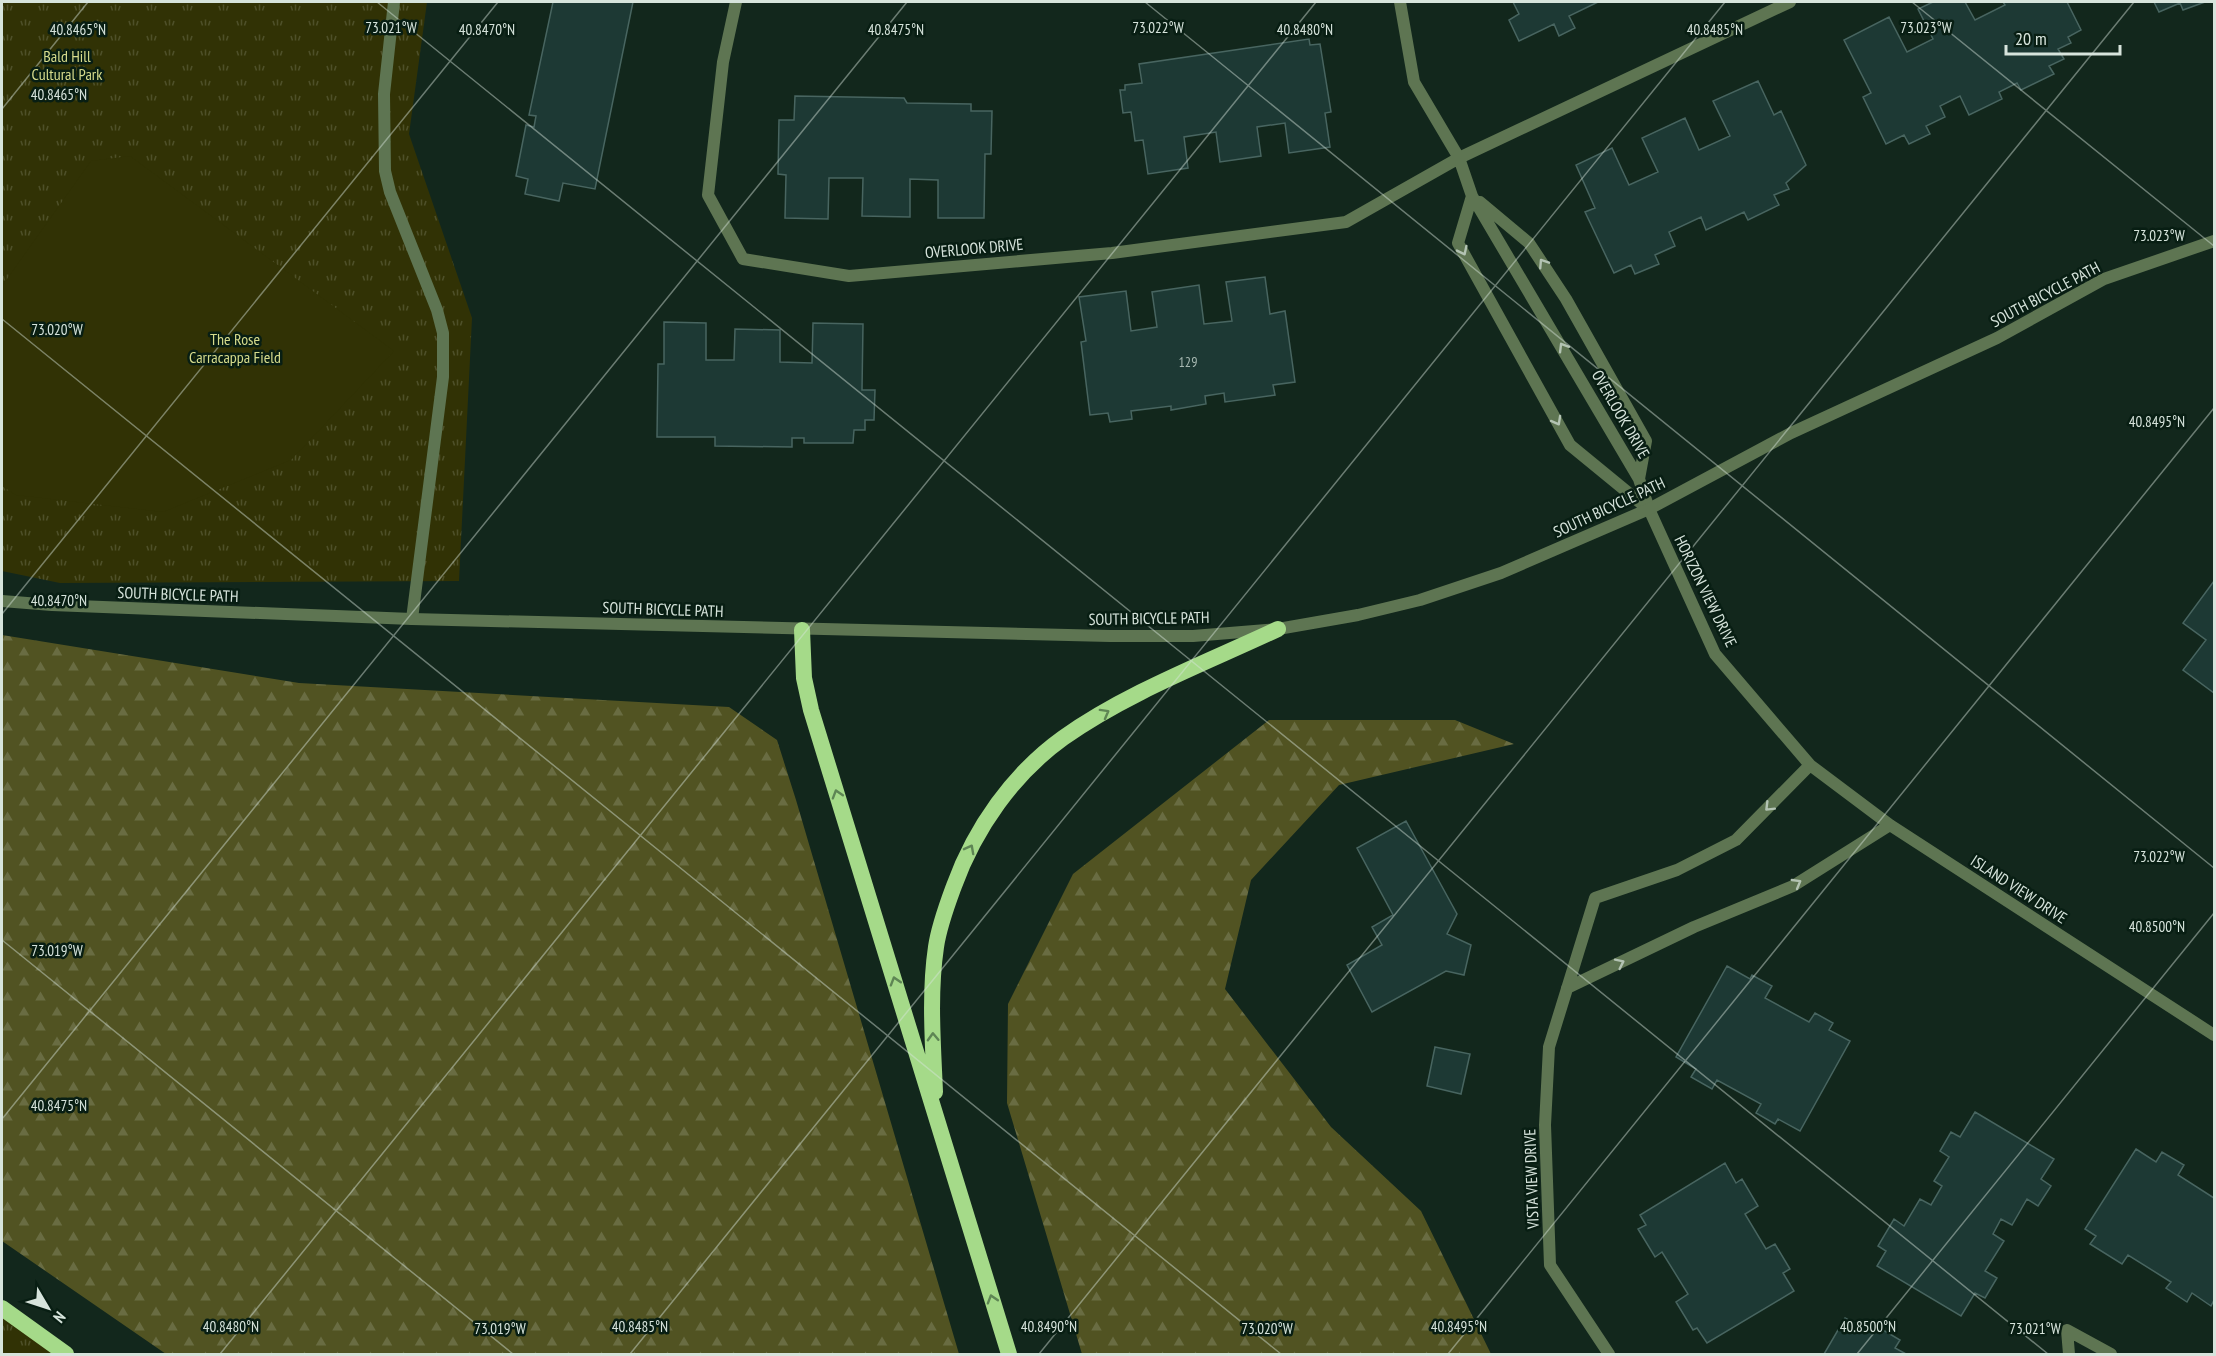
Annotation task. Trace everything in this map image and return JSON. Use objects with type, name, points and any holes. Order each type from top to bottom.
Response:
[{"type":"highway","points":[[937,1117],[933,1036],[936,946],[946,906],[961,867],[980,830],[1004,795],[1031,765],[1073,732],[1144,692],[1278,629]]},
{"type":"highway","points":[[802,630],[804,678],[811,710],[1009,1354]]},
{"type":"highway","points":[[2,1308],[66,1354]]},
{"type":"street","points":[[394,2],[384,94],[385,171],[390,192],[437,310],[442,333],[443,377],[412,619]]},
{"type":"street","name":"OVERLOOK DRIVE","points":[[736,2],[723,62],[708,195],[743,259],[849,276],[1112,253],[1346,222],[1459,158],[1790,2]]},
{"type":"street","name":"OVERLOOK DRIVE","points":[[1400,2],[1414,82],[1459,158],[1472,196],[1639,479],[1649,510]]},
{"type":"street","points":[[1472,196],[1458,243],[1570,446],[1649,510]]},
{"type":"street","name":"OVERLOOK DRIVE","points":[[1472,196],[1529,243],[1566,299],[1646,441],[1639,479]]},
{"type":"street","name":"SOUTH BICYCLE PATH","points":[[2,601],[52,606],[802,630],[1193,636],[1278,629],[1358,615],[1420,600],[1501,573],[1649,510],[1791,433],[1996,338],[2104,279],[2214,242]]},
{"type":"street","name":"HORIZON VIEW DRIVE","points":[[1649,510],[1715,654],[1810,765]]},
{"type":"street","name":"ISLAND VIEW DRIVE","points":[[1810,765],[1890,825],[2214,1035]]},
{"type":"street","name":"VISTA VIEW DRIVE","points":[[1609,1354],[1550,1265],[1545,1125],[1549,1047],[1595,898],[1677,870],[1736,840],[1810,765]]},
{"type":"street","points":[[1567,988],[1694,927],[1793,886],[1890,825]]},
{"type":"street","points":[[2069,1354],[2067,1330],[2111,1354]]},
{"type":"green space","name":"The Rose Carracappa Field","points":[[2,2],[427,2],[409,134],[472,318],[459,581],[60,583],[2,571]]},
{"type":"green space","points":[[130,156],[394,351],[291,460],[163,512],[16,495],[2,486],[2,286],[91,161]]},
{"type":"green space","points":[[2,635],[299,683],[729,707],[777,740],[959,1354],[166,1354],[2,1241]]},
{"type":"green space","points":[[1269,720],[1455,720],[1514,744],[1339,785],[1251,880],[1225,989],[1331,1127],[1421,1211],[1491,1354],[1082,1354],[1007,1103],[1008,1004],[1073,874]]},
{"type":"green space","points":[[2,1308],[66,1354],[2,1354]]},
{"type":"building","points":[[553,2],[633,2],[595,189],[563,183],[559,201],[525,194],[528,179],[516,176],[526,125],[534,127],[536,116],[529,115]]},
{"type":"building","points":[[1513,2],[1598,2],[1569,16],[1575,28],[1559,36],[1554,24],[1519,41],[1509,20],[1519,14]]},
{"type":"building","points":[[1933,2],[1965,2],[1975,20],[2005,5],[2003,2],[2067,2],[2081,30],[2068,37],[2071,43],[2058,49],[2064,59],[2049,66],[2054,74],[2021,90],[2017,83],[1999,92],[2002,99],[1969,115],[1960,96],[1940,106],[1945,117],[1926,126],[1930,134],[1909,144],[1904,135],[1886,144],[1863,97],[1871,93],[1844,40],[1889,17],[1907,52],[1933,39],[1918,9]]},
{"type":"building","points":[[2154,2],[2205,2],[2183,10],[2180,3],[2159,12]]},
{"type":"building","points":[[1309,39],[1310,45],[1320,44],[1331,112],[1325,113],[1330,147],[1289,153],[1285,123],[1257,127],[1261,156],[1220,162],[1216,132],[1184,137],[1188,168],[1148,174],[1143,140],[1135,141],[1131,112],[1123,113],[1120,90],[1125,90],[1125,85],[1142,83],[1139,64]]},
{"type":"building","points":[[1758,81],[1774,115],[1781,111],[1806,165],[1786,183],[1789,189],[1774,195],[1779,205],[1748,220],[1744,212],[1706,230],[1701,217],[1669,232],[1675,246],[1655,255],[1659,264],[1635,274],[1631,265],[1614,273],[1585,212],[1595,208],[1576,165],[1612,148],[1629,185],[1658,172],[1642,138],[1685,118],[1699,150],[1730,136],[1713,101]]},
{"type":"building","points":[[795,96],[904,98],[907,103],[971,104],[971,111],[992,111],[991,154],[985,154],[984,218],[938,218],[938,180],[910,179],[910,217],[862,216],[863,178],[829,178],[828,219],[785,218],[786,175],[778,174],[779,120],[794,120]]},
{"type":"building","points":[[1265,277],[1270,314],[1285,311],[1295,382],[1273,385],[1275,395],[1225,402],[1224,393],[1205,396],[1206,404],[1171,410],[1171,406],[1131,411],[1132,419],[1110,422],[1108,413],[1090,415],[1081,342],[1086,341],[1079,297],[1126,291],[1131,331],[1157,327],[1152,292],[1199,285],[1204,324],[1232,321],[1226,282]]},
{"type":"building","points":[[664,322],[706,323],[706,360],[734,360],[735,329],[780,330],[780,362],[812,363],[813,323],[863,324],[862,390],[875,390],[874,420],[865,420],[865,430],[854,430],[853,443],[804,443],[804,438],[792,438],[792,447],[715,446],[715,437],[657,437],[658,364],[664,364]]},
{"type":"building","points":[[2214,581],[2214,693],[2183,670],[2206,640],[2183,623]]},
{"type":"building","points":[[1406,821],[1457,914],[1447,934],[1471,945],[1464,975],[1446,971],[1372,1012],[1347,965],[1382,945],[1372,927],[1393,915],[1357,848]]},
{"type":"building","points":[[1727,966],[1750,979],[1752,975],[1772,986],[1765,998],[1809,1022],[1815,1013],[1833,1023],[1829,1030],[1850,1041],[1800,1131],[1778,1119],[1775,1124],[1756,1113],[1761,1104],[1717,1080],[1712,1089],[1691,1077],[1696,1069],[1676,1057]]},
{"type":"building","points":[[1435,1047],[1470,1054],[1461,1094],[1427,1086]]},
{"type":"building","points":[[1975,1112],[2054,1159],[2041,1179],[2051,1186],[2038,1206],[2027,1199],[2012,1225],[2001,1219],[1993,1234],[2004,1241],[1985,1271],[1997,1278],[1985,1298],[1975,1293],[1961,1316],[1877,1266],[1886,1251],[1878,1246],[1894,1219],[1904,1226],[1920,1199],[1931,1205],[1942,1186],[1934,1181],[1949,1157],[1940,1151],[1951,1132],[1960,1137]]},
{"type":"building","points":[[2136,1149],[2156,1162],[2162,1152],[2184,1165],[2178,1175],[2214,1198],[2214,1300],[2211,1306],[2192,1293],[2187,1302],[2166,1288],[2171,1282],[2128,1255],[2122,1264],[2090,1244],[2096,1236],[2085,1229]]},
{"type":"building","points":[[1725,1163],[1736,1183],[1742,1179],[1758,1206],[1745,1214],[1766,1249],[1775,1244],[1790,1269],[1783,1273],[1794,1291],[1707,1343],[1697,1328],[1693,1330],[1676,1302],[1688,1294],[1662,1252],[1655,1257],[1638,1229],[1646,1225],[1640,1215]]},
{"type":"building","points":[[1845,1318],[1868,1331],[1873,1324],[1900,1340],[1895,1348],[1906,1354],[1824,1354]]},
{"type":"park label","name":"Bald Hill Cultural Park","points":[[67,65]]}]
